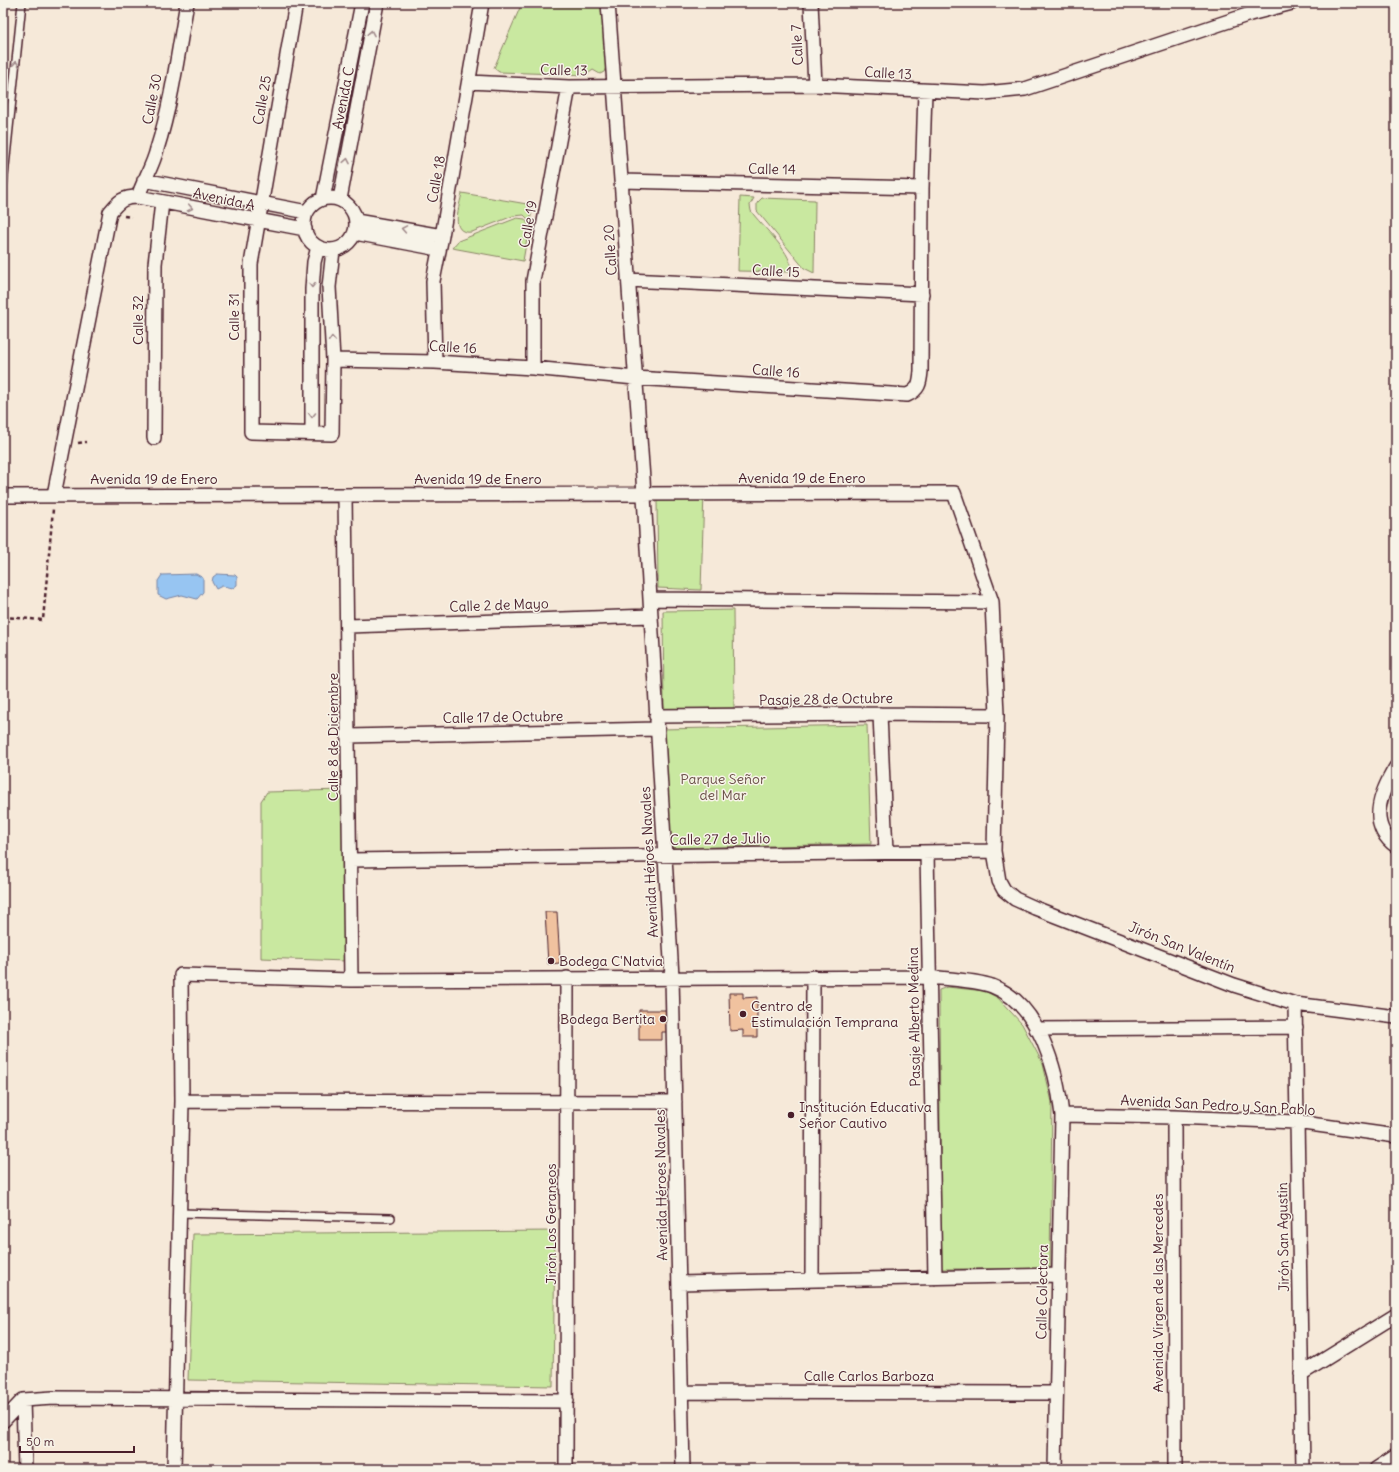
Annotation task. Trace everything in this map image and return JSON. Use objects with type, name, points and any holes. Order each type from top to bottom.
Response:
[{"type":"street","name":"Calle 30","points":[[138,197],[157,152],[165,121],[186,3]]},
{"type":"street","name":"Calle 25","points":[[260,203],[296,3]]},
{"type":"street","name":"Avenida C","points":[[323,199],[354,51],[362,3]]},
{"type":"street","name":"Avenida C","points":[[340,200],[377,3]]},
{"type":"street","name":"Calle 18","points":[[435,362],[433,281],[482,3]]},
{"type":"street","name":"Calle 20","points":[[608,3],[643,494]]},
{"type":"street","name":"Calle 7","points":[[811,3],[815,85]]},
{"type":"street","name":"Calle 13","points":[[469,82],[569,87],[815,85],[986,93],[1025,89],[1248,9],[1292,3]]},
{"type":"street","name":"Calle 19","points":[[533,368],[533,281],[569,87]]},
{"type":"street","name":"Calle 16","points":[[333,360],[435,362],[533,368],[635,378],[907,395],[915,392],[920,384],[922,188],[925,91]]},
{"type":"street","name":"Avenida A","points":[[144,180],[307,212]]},
{"type":"street","name":"Calle 14","points":[[621,182],[922,188]]},
{"type":"street","points":[[54,495],[110,212],[117,203],[127,197],[138,197]]},
{"type":"street","name":"Avenida A","points":[[138,197],[257,222],[305,229]]},
{"type":"street","points":[[323,199],[340,200],[351,208],[356,227],[347,245],[333,250],[318,247],[307,236],[305,229],[307,212],[311,206],[323,199]]},
{"type":"street","name":"Calle 32","points":[[154,438],[155,264],[162,202]]},
{"type":"street","name":"Calle 31","points":[[260,203],[250,279],[252,432],[312,432]]},
{"type":"street","points":[[356,227],[442,236]]},
{"type":"street","points":[[356,227],[439,249]]},
{"type":"street","points":[[318,247],[314,262],[312,289],[312,432],[332,434],[333,360],[329,287],[333,250]]},
{"type":"street","name":"Calle 15","points":[[628,280],[922,294]]},
{"type":"street","name":"Avenida 19 de Enero","points":[[3,496],[954,493]]},
{"type":"street","name":"Jirón San Valentín","points":[[954,493],[992,602],[997,715],[994,851],[999,882],[1004,890],[1015,899],[1234,985],[1295,1004],[1396,1016]]},
{"type":"street","name":"Avenida Héroes Navales","points":[[643,494],[672,977],[683,1469]]},
{"type":"street","name":"Calle 8 de Diciembre","points":[[345,495],[348,626],[351,980]]},
{"type":"street","points":[[650,599],[992,602]]},
{"type":"street","name":"Calle 2 de Mayo","points":[[348,626],[651,616]]},
{"type":"street","points":[[880,714],[886,852]]},
{"type":"street","name":"Pasaje 28 de Octubre","points":[[657,723],[880,714],[997,715]]},
{"type":"street","name":"Calle 17 de Octubre","points":[[349,736],[657,723]]},
{"type":"street","points":[[1396,767],[1384,791],[1378,819],[1387,839],[1396,846]]},
{"type":"street","name":"Calle 27 de Julio","points":[[350,860],[994,851]]},
{"type":"street","name":"Pasaje Alberto Medina","points":[[927,852],[935,1278]]},
{"type":"street","name":"Calle Colectora","points":[[182,1101],[181,974],[351,980],[672,977],[929,977],[990,986],[1002,990],[1025,1011],[1047,1048],[1059,1090],[1062,1115],[1055,1469]]},
{"type":"street","points":[[812,1280],[813,977]]},
{"type":"street","name":"Jirón Los Geraneos","points":[[566,1469],[567,978]]},
{"type":"street","name":"Jirón San Agustin","points":[[1295,1004],[1303,1469]]},
{"type":"street","points":[[1036,1028],[1296,1027]]},
{"type":"street","points":[[174,1469],[182,1101],[675,1102]]},
{"type":"street","name":"Avenida San Pedro y San Pablo","points":[[1062,1115],[1174,1117],[1296,1122],[1396,1136]]},
{"type":"street","name":"Avenida Virgen de las Mercedes","points":[[1174,1117],[1174,1469]]},
{"type":"street","points":[[679,1283],[1059,1275]]},
{"type":"street","points":[[1301,1374],[1396,1315]]},
{"type":"street","name":"Calle Carlos Barboza","points":[[682,1392],[1056,1393]]},
{"type":"street","points":[[3,1421],[23,1400],[53,1398],[567,1401]]},
{"type":"street","points":[[23,1400],[25,1469]]},
{"type":"street","points":[[1376,1469],[1396,1456]]},
{"type":"lane","points":[[3,186],[22,3]]},
{"type":"lane","points":[[179,1213],[391,1218]]},
{"type":"path","points":[[3,617],[42,620],[54,495]]},
{"type":"green space","points":[[522,3],[602,3],[606,67],[604,72],[600,74],[593,70],[586,75],[499,72],[494,68]]},
{"type":"green space","points":[[462,193],[533,205],[530,221],[524,215],[513,216],[472,232],[465,232],[460,229],[457,218]]},
{"type":"green space","points":[[740,197],[754,198],[750,205],[751,211],[783,249],[791,265],[790,272],[738,271]]},
{"type":"green space","points":[[762,198],[815,200],[814,273],[804,268],[757,211],[757,203]]},
{"type":"green space","points":[[517,218],[525,219],[529,226],[523,261],[452,248],[458,241]]},
{"type":"green space","points":[[704,492],[701,590],[658,588],[657,501],[663,493]]},
{"type":"green space","points":[[733,610],[734,708],[664,709],[663,611]]},
{"type":"green space","name":"Parque Señor del Mar","points":[[867,725],[871,844],[664,848],[661,729]]},
{"type":"green space","points":[[344,790],[345,961],[261,958],[261,801],[267,792]]},
{"type":"green space","points":[[947,987],[985,991],[998,998],[1022,1024],[1043,1064],[1052,1102],[1050,1269],[941,1269],[939,990]]},
{"type":"green space","points":[[555,1231],[553,1386],[188,1380],[193,1234]]},
{"type":"water","points":[[196,574],[203,578],[203,592],[197,599],[182,595],[166,599],[158,595],[158,581],[162,575]]},
{"type":"water","points":[[217,574],[235,575],[237,577],[237,585],[233,588],[222,586],[216,589],[212,582],[213,577]]},
{"type":"building","points":[[545,912],[557,912],[560,963],[548,964]]},
{"type":"building","name":"Centro de Estimulación Temprana","points":[[729,993],[743,993],[743,998],[757,997],[757,1037],[743,1037],[743,1030],[730,1031]]},
{"type":"building","points":[[639,1010],[668,1010],[667,1032],[662,1032],[662,1040],[639,1040]]},
{"type":"place","name":"Bodega C'Natvia","points":[[551,961]]},
{"type":"place","name":"Centro de Estimulación Temprana","points":[[743,1014]]},
{"type":"place","name":"Bodega Bertita","points":[[663,1019]]},
{"type":"place","name":"Institución Educativa Señor Cautivo","points":[[791,1115]]}]
